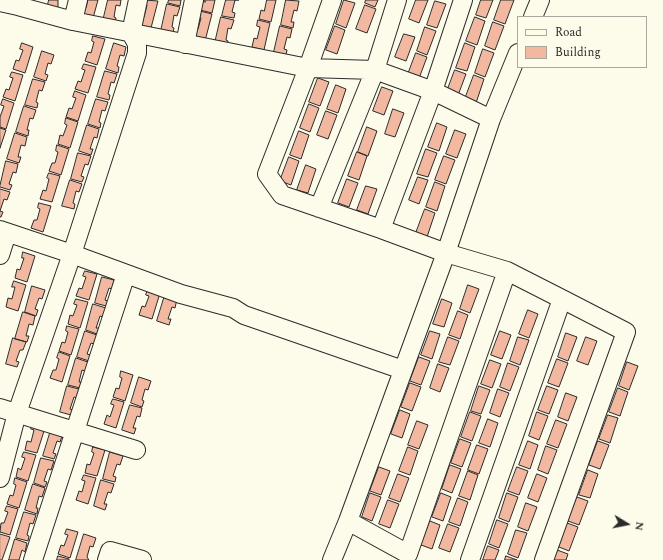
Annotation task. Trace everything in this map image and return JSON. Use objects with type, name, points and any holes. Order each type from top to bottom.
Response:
[{"type":"street","points":[[73,21],[78,0]]},
{"type":"street","points":[[0,478],[8,410],[72,254],[137,53],[137,44],[131,33],[138,0]]},
{"type":"street","points":[[184,44],[194,0]]},
{"type":"street","points":[[332,0],[308,68],[267,174],[282,195],[381,229],[446,254],[507,271],[626,332],[544,560]]},
{"type":"street","points":[[319,208],[374,70],[397,0]]},
{"type":"street","points":[[381,229],[433,91],[463,0]]},
{"type":"street","points":[[533,16],[540,0]]},
{"type":"street","points":[[0,2],[18,3],[73,21],[308,68],[374,70],[433,91],[491,119]]},
{"type":"street","points":[[332,560],[348,521],[446,254],[491,119],[517,55]]},
{"type":"street","points":[[0,255],[4,232],[72,254],[181,294],[232,308],[244,315],[403,370]]},
{"type":"street","points":[[348,521],[416,557],[507,271]]},
{"type":"street","points":[[33,560],[126,274]]},
{"type":"street","points":[[470,560],[562,299]]},
{"type":"street","points":[[8,410],[136,450]]},
{"type":"street","points":[[107,560],[110,551],[142,560]]},
{"type":"building","points":[[49,0],[58,0],[58,12],[47,9]]},
{"type":"building","points":[[88,0],[98,0],[93,18],[81,15],[83,6],[86,7]]},
{"type":"building","points":[[108,0],[121,0],[120,6],[116,5],[114,17],[116,18],[115,23],[103,21]]},
{"type":"building","points":[[145,0],[158,1],[151,28],[139,25],[141,16],[144,17],[147,5],[144,4]]},
{"type":"building","points":[[169,0],[181,0],[180,6],[168,3]]},
{"type":"building","points":[[205,0],[215,0],[212,13],[200,10],[202,1],[205,2]]},
{"type":"building","points":[[226,0],[235,0],[232,12],[235,13],[234,18],[222,16]]},
{"type":"building","points":[[267,0],[276,0],[271,22],[259,19],[261,10],[264,11]]},
{"type":"building","points":[[286,0],[299,1],[297,11],[294,10],[291,22],[294,22],[293,28],[281,25]]},
{"type":"building","points":[[344,0],[355,3],[346,28],[336,24]]},
{"type":"building","points":[[366,0],[378,0],[375,7],[365,3]]},
{"type":"building","points":[[416,0],[428,0],[419,23],[409,19]]},
{"type":"building","points":[[481,0],[493,0],[486,18],[476,15]]},
{"type":"building","points":[[501,0],[514,0],[505,24],[494,20]]},
{"type":"building","points":[[435,1],[446,4],[437,28],[427,25]]},
{"type":"building","points":[[167,4],[180,7],[177,16],[174,15],[172,27],[174,28],[173,33],[161,31]]},
{"type":"building","points":[[365,5],[376,9],[367,33],[356,29]]},
{"type":"building","points":[[200,11],[212,14],[205,41],[193,38],[195,29],[198,29],[201,18],[198,17]]},
{"type":"building","points":[[221,17],[234,20],[231,29],[228,28],[226,40],[228,41],[227,46],[215,43]]},
{"type":"building","points":[[475,17],[485,21],[477,45],[466,41]]},
{"type":"building","points":[[258,20],[270,23],[264,50],[252,47],[254,38],[257,39],[260,27],[257,26]]},
{"type":"building","points":[[493,22],[504,26],[495,50],[485,46]]},
{"type":"building","points":[[280,26],[292,29],[290,38],[287,37],[284,49],[287,50],[286,55],[274,52]]},
{"type":"building","points":[[335,26],[345,30],[337,54],[326,50]]},
{"type":"building","points":[[425,27],[436,31],[427,55],[417,51]]},
{"type":"building","points":[[404,34],[415,37],[406,61],[395,57]]},
{"type":"building","points":[[93,36],[105,39],[97,65],[85,61],[88,52],[91,53],[94,42],[92,41]]},
{"type":"building","points":[[22,43],[33,47],[25,73],[13,69],[16,60],[19,61],[23,50],[20,49]]},
{"type":"building","points":[[114,43],[126,47],[124,56],[120,55],[117,66],[119,67],[118,73],[106,69]]},
{"type":"building","points":[[465,43],[475,47],[467,71],[456,68]]},
{"type":"building","points":[[483,49],[494,53],[485,77],[475,73]]},
{"type":"building","points":[[42,51],[54,55],[51,64],[48,63],[45,74],[48,75],[46,81],[34,77]]},
{"type":"building","points":[[416,53],[427,57],[418,81],[407,77]]},
{"type":"building","points":[[84,64],[96,67],[88,93],[75,89],[78,81],[81,82],[85,70],[82,69]]},
{"type":"building","points":[[455,70],[466,74],[457,98],[446,94]]},
{"type":"building","points":[[105,71],[117,74],[114,83],[111,82],[108,94],[110,95],[109,100],[97,97]]},
{"type":"building","points":[[12,72],[23,75],[15,101],[3,97],[6,89],[9,90],[13,78],[10,77]]},
{"type":"building","points":[[474,75],[484,79],[476,103],[465,99]]},
{"type":"building","points":[[318,78],[329,82],[320,106],[309,102]]},
{"type":"building","points":[[33,79],[45,82],[42,91],[39,90],[36,102],[38,103],[37,108],[25,105]]},
{"type":"building","points":[[336,85],[346,89],[338,113],[327,109]]},
{"type":"building","points":[[382,87],[393,91],[384,115],[373,111]]},
{"type":"building","points":[[75,91],[86,95],[78,121],[66,117],[69,108],[72,109],[76,98],[73,97]]},
{"type":"building","points":[[3,99],[14,103],[6,129],[0,127],[0,117],[4,106],[1,105]]},
{"type":"building","points":[[96,99],[108,102],[105,111],[102,110],[99,122],[101,123],[100,128],[88,124]]},
{"type":"building","points":[[309,104],[319,108],[310,132],[300,128]]},
{"type":"building","points":[[24,106],[36,110],[33,119],[30,118],[27,130],[29,130],[28,136],[16,132]]},
{"type":"building","points":[[393,109],[404,113],[395,137],[385,134]]},
{"type":"building","points":[[326,111],[337,115],[328,139],[317,135]]},
{"type":"building","points":[[66,118],[78,122],[70,148],[58,144],[60,135],[63,136],[67,125],[65,124]]},
{"type":"building","points":[[437,123],[447,127],[439,151],[428,147]]},
{"type":"building","points":[[87,125],[99,129],[97,138],[94,137],[90,149],[93,149],[91,155],[79,151]]},
{"type":"building","points":[[367,127],[377,131],[368,156],[358,152]]},
{"type":"building","points":[[0,128],[6,130],[0,148]]},
{"type":"building","points":[[455,130],[466,134],[457,158],[446,154]]},
{"type":"building","points":[[299,131],[309,135],[301,159],[290,155]]},
{"type":"building","points":[[15,133],[27,137],[25,146],[21,145],[18,157],[21,157],[19,163],[7,159]]},
{"type":"building","points":[[57,145],[69,149],[61,175],[49,171],[52,163],[55,163],[58,152],[56,151]]},
{"type":"building","points":[[426,149],[437,153],[428,177],[417,174]]},
{"type":"building","points":[[357,152],[367,156],[359,180],[348,176]]},
{"type":"building","points":[[78,153],[91,156],[88,165],[85,164],[81,176],[84,177],[82,182],[71,179]]},
{"type":"building","points":[[444,156],[455,160],[446,184],[435,180]]},
{"type":"building","points":[[289,157],[299,161],[291,185],[280,181]]},
{"type":"building","points":[[6,161],[18,164],[16,173],[13,172],[9,184],[12,185],[10,190],[0,187]]},
{"type":"building","points":[[306,165],[316,169],[308,193],[297,190]]},
{"type":"building","points":[[49,173],[60,176],[52,202],[40,199],[43,190],[46,191]]},
{"type":"building","points":[[418,177],[428,180],[419,204],[409,200]]},
{"type":"building","points":[[347,179],[358,183],[349,207],[338,203]]},
{"type":"building","points":[[70,180],[82,184],[79,192],[76,191],[73,203],[75,204],[74,209],[62,206]]},
{"type":"building","points":[[435,182],[445,186],[437,211],[426,207]]},
{"type":"building","points":[[366,186],[377,189],[368,214],[357,210]]},
{"type":"building","points":[[0,189],[10,192],[7,200],[4,199],[0,211]]},
{"type":"building","points":[[39,203],[51,206],[43,232],[31,228],[34,220],[37,220],[40,209],[38,208]]},
{"type":"building","points":[[425,209],[435,213],[427,237],[416,233]]},
{"type":"building","points":[[0,211],[3,212],[1,217],[0,217]]},
{"type":"building","points":[[23,252],[35,256],[27,282],[15,278],[17,269],[20,270],[24,258],[22,258]]},
{"type":"building","points":[[85,271],[97,274],[89,300],[76,296],[79,288],[82,289],[86,277],[83,276]]},
{"type":"building","points":[[102,277],[114,280],[112,289],[109,288],[105,300],[108,301],[106,306],[95,303]]},
{"type":"building","points":[[14,281],[26,285],[18,311],[6,307],[8,298],[12,299],[15,287],[12,287]]},
{"type":"building","points":[[468,285],[479,289],[470,313],[460,309]]},
{"type":"building","points":[[32,286],[45,290],[42,299],[39,298],[35,309],[38,310],[36,316],[25,312]]},
{"type":"building","points":[[148,289],[160,293],[152,319],[139,315],[142,306],[145,307],[149,296],[146,295]]},
{"type":"building","points":[[165,295],[177,299],[175,308],[172,307],[168,319],[171,319],[169,325],[157,321]]},
{"type":"building","points":[[76,299],[88,302],[80,328],[68,324],[70,315],[73,316],[77,305],[74,304]]},
{"type":"building","points":[[442,299],[452,303],[444,327],[433,324]]},
{"type":"building","points":[[93,304],[106,308],[103,317],[100,316],[96,328],[99,328],[97,334],[86,330]]},
{"type":"building","points":[[528,310],[538,314],[529,338],[519,334]]},
{"type":"building","points":[[458,311],[468,315],[460,339],[449,335]]},
{"type":"building","points":[[23,312],[35,316],[33,325],[29,324],[26,336],[29,336],[27,342],[15,339]]},
{"type":"building","points":[[67,326],[79,329],[71,355],[59,351],[62,342],[65,343],[68,332],[66,331]]},
{"type":"building","points":[[85,331],[97,335],[94,344],[91,343],[87,354],[90,355],[89,361],[77,357]]},
{"type":"building","points":[[430,331],[440,334],[432,359],[421,355]]},
{"type":"building","points":[[500,331],[511,335],[502,359],[491,355]]},
{"type":"building","points":[[566,333],[577,337],[568,361],[558,357]]},
{"type":"building","points":[[448,337],[459,341],[450,365],[439,362]]},
{"type":"building","points":[[518,337],[529,340],[520,365],[510,361]]},
{"type":"building","points":[[586,337],[597,341],[588,365],[577,361]]},
{"type":"building","points":[[13,338],[26,342],[23,350],[20,350],[16,361],[19,362],[17,367],[6,364]]},
{"type":"building","points":[[59,352],[70,356],[62,382],[50,378],[53,370],[56,370]]},
{"type":"building","points":[[419,357],[430,361],[421,385],[410,381]]},
{"type":"building","points":[[76,358],[88,362],[85,371],[82,370],[79,382],[81,382],[80,388],[68,385]]},
{"type":"building","points":[[557,359],[568,363],[559,387],[548,383]]},
{"type":"building","points":[[490,360],[501,364],[492,388],[481,384]]},
{"type":"building","points":[[627,362],[638,366],[629,390],[619,386]]},
{"type":"building","points":[[508,363],[519,367],[510,391],[500,387]]},
{"type":"building","points":[[438,364],[449,368],[440,392],[430,388]]},
{"type":"building","points":[[121,371],[133,375],[125,401],[113,397],[116,388],[119,389],[122,378],[120,377]]},
{"type":"building","points":[[139,377],[151,381],[148,390],[145,389],[142,407],[131,403]]},
{"type":"building","points":[[410,383],[421,387],[412,411],[401,407]]},
{"type":"building","points":[[67,386],[79,389],[77,398],[74,397],[70,409],[73,410],[71,415],[60,412]]},
{"type":"building","points":[[479,386],[490,390],[481,414],[471,411]]},
{"type":"building","points":[[547,386],[558,390],[549,414],[538,410]]},
{"type":"building","points":[[618,388],[628,392],[620,416],[609,412]]},
{"type":"building","points":[[498,389],[509,393],[500,417],[490,413]]},
{"type":"building","points":[[566,393],[577,397],[568,421],[558,417]]},
{"type":"building","points":[[113,399],[124,402],[116,428],[104,424],[107,415],[110,417],[114,405],[111,404]]},
{"type":"building","points":[[130,405],[142,408],[140,417],[137,416],[133,428],[136,428],[134,434],[122,430]]},
{"type":"building","points":[[400,410],[410,414],[402,438],[391,434]]},
{"type":"building","points":[[470,412],[481,416],[472,441],[461,437]]},
{"type":"building","points":[[537,412],[548,416],[539,440],[529,436]]},
{"type":"building","points":[[608,415],[618,418],[610,443],[599,439]]},
{"type":"building","points":[[488,419],[498,423],[490,447],[479,443]]},
{"type":"building","points":[[556,420],[567,424],[558,448],[547,444]]},
{"type":"building","points":[[417,421],[428,425],[419,449],[408,445]]},
{"type":"building","points":[[33,424],[45,428],[37,453],[25,450],[27,441],[31,442],[34,430],[31,429]]},
{"type":"building","points":[[51,430],[63,433],[60,442],[57,441],[53,453],[56,454],[54,459],[43,456]]},
{"type":"building","points":[[460,439],[471,443],[462,467],[451,463]]},
{"type":"building","points":[[528,441],[538,445],[530,469],[519,465]]},
{"type":"building","points":[[598,441],[609,445],[600,469],[589,465]]},
{"type":"building","points":[[477,445],[488,449],[479,474],[468,470]]},
{"type":"building","points":[[546,446],[557,450],[548,474],[538,470]]},
{"type":"building","points":[[93,447],[105,450],[97,476],[85,473],[87,464],[90,465],[94,453],[92,452]]},
{"type":"building","points":[[408,447],[418,451],[410,475],[399,471]]},
{"type":"building","points":[[24,452],[36,455],[28,481],[16,477],[18,468],[21,470],[25,458],[22,457]]},
{"type":"building","points":[[110,452],[123,456],[120,465],[117,464],[113,476],[116,477],[115,482],[103,479]]},
{"type":"building","points":[[41,458],[54,461],[51,470],[48,469],[44,481],[47,482],[45,487],[34,483]]},
{"type":"building","points":[[450,465],[461,469],[452,493],[442,489]]},
{"type":"building","points":[[379,467],[390,471],[381,495],[370,491]]},
{"type":"building","points":[[517,467],[528,471],[519,495],[508,491]]},
{"type":"building","points":[[588,470],[598,474],[590,498],[579,495]]},
{"type":"building","points":[[468,471],[478,475],[470,500],[459,496]]},
{"type":"building","points":[[398,474],[409,478],[400,502],[389,498]]},
{"type":"building","points":[[537,474],[547,478],[538,502],[528,498]]},
{"type":"building","points":[[84,475],[96,478],[88,504],[76,500],[79,491],[82,492],[85,481],[82,480]]},
{"type":"building","points":[[15,478],[27,482],[19,508],[7,504],[10,495],[13,496],[16,485],[14,484]]},
{"type":"building","points":[[101,480],[114,484],[111,493],[108,492],[104,504],[107,504],[105,510],[94,506]]},
{"type":"building","points":[[33,484],[45,488],[42,497],[39,496],[36,508],[38,508],[37,514],[25,510]]},
{"type":"building","points":[[370,493],[381,497],[372,521],[362,517]]},
{"type":"building","points":[[441,493],[451,497],[443,521],[432,517]]},
{"type":"building","points":[[507,493],[518,497],[509,522],[499,518]]},
{"type":"building","points":[[577,497],[588,501],[579,525],[568,521]]},
{"type":"building","points":[[458,498],[468,502],[460,526],[449,522]]},
{"type":"building","points":[[388,500],[399,504],[390,528],[379,524]]},
{"type":"building","points":[[526,503],[537,507],[528,531],[518,527]]},
{"type":"building","points":[[7,506],[18,509],[10,535],[0,532],[1,523],[4,523],[8,512],[5,511]]},
{"type":"building","points":[[24,512],[36,515],[33,524],[30,523],[27,535],[29,536],[28,541],[16,538]]},
{"type":"building","points":[[497,520],[508,524],[499,548],[489,544]]},
{"type":"building","points":[[430,521],[440,525],[432,549],[421,545]]},
{"type":"building","points":[[567,523],[578,527],[569,551],[559,547]]},
{"type":"building","points":[[448,524],[459,528],[450,552],[439,548]]},
{"type":"building","points":[[67,529],[78,532],[70,558],[58,554],[61,545],[64,546],[68,535],[65,534]]},
{"type":"building","points":[[516,530],[527,533],[518,558],[508,554]]},
{"type":"building","points":[[0,534],[10,537],[2,560],[0,560]]},
{"type":"building","points":[[84,534],[96,538],[93,547],[90,546],[87,557],[89,560],[76,560]]},
{"type":"building","points":[[15,539],[27,543],[25,552],[22,550],[19,560],[9,560]]},
{"type":"building","points":[[488,546],[499,550],[495,560],[483,560]]},
{"type":"building","points":[[557,550],[568,554],[566,560],[554,560]]},
{"type":"building","points":[[58,556],[69,559],[69,560],[57,560]]},
{"type":"building","points":[[506,556],[517,560],[505,560]]}]
